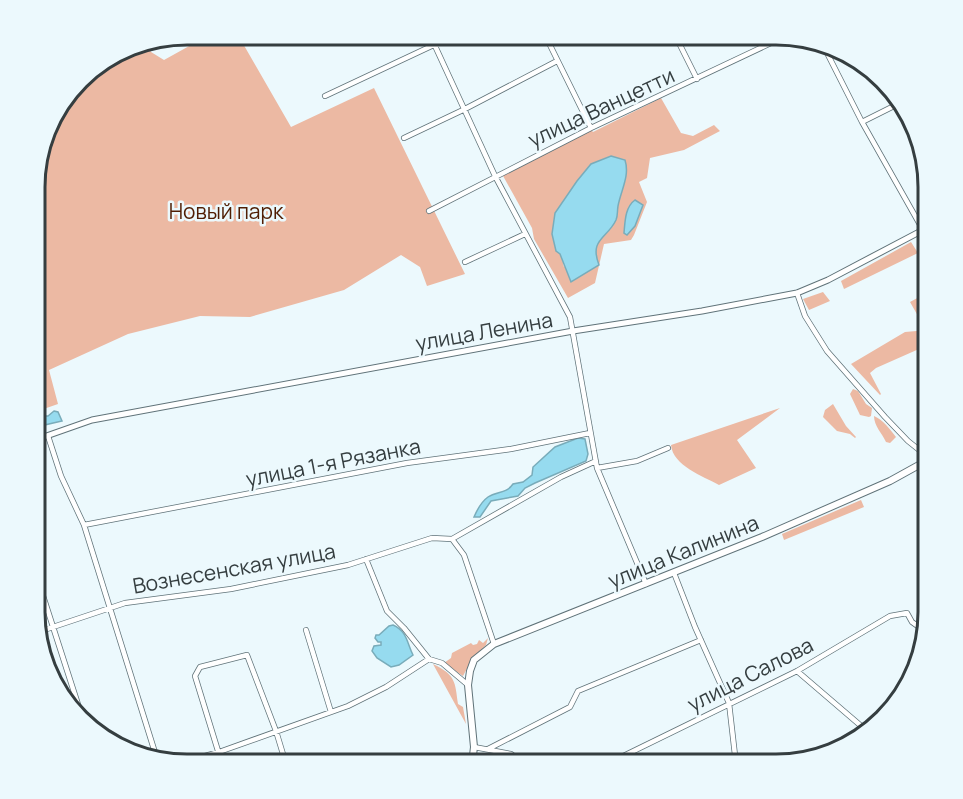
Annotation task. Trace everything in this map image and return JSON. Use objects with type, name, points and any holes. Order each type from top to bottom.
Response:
[{"type":"main road","name":"улица Калинина","points":[[473,754],[468,685],[470,671],[474,660],[494,644],[674,573],[890,481],[918,465]]},
{"type":"street","points":[[325,96],[433,45]]},
{"type":"street","points":[[435,45],[495,176],[570,317],[597,468],[646,584]]},
{"type":"street","points":[[550,45],[591,128]]},
{"type":"street","points":[[680,45],[697,79]]},
{"type":"street","name":"улица Ванцетти","points":[[429,211],[591,128],[767,45]]},
{"type":"street","points":[[828,55],[862,122],[918,216]]},
{"type":"street","points":[[404,138],[464,110],[557,61]]},
{"type":"street","points":[[862,122],[893,106]]},
{"type":"street","name":"улица Ленина","points":[[45,436],[92,420],[573,331],[702,311],[797,293],[834,278],[918,233]]},
{"type":"street","points":[[465,262],[525,234]]},
{"type":"street","points":[[797,293],[806,316],[827,351],[885,417],[918,450]]},
{"type":"street","name":"улица 1-я Рязанка","points":[[84,525],[407,463],[511,449],[590,433]]},
{"type":"street","points":[[48,435],[61,476],[84,525],[154,750]]},
{"type":"street","points":[[597,468],[637,462],[668,448]]},
{"type":"street","name":"Вознесенская улица","points":[[46,629],[125,603],[231,589],[319,572],[432,538],[452,539],[561,477],[596,461]]},
{"type":"street","points":[[452,539],[464,555],[494,644]]},
{"type":"street","points":[[366,558],[387,611],[429,659],[441,663],[468,685]]},
{"type":"street","points":[[674,573],[729,703],[735,754]]},
{"type":"street","points":[[45,601],[78,703]]},
{"type":"street","name":"улица Салова","points":[[627,754],[797,671],[890,616],[907,613],[917,626]]},
{"type":"street","points":[[306,630],[331,712]]},
{"type":"street","points":[[488,749],[570,707],[578,691],[701,640]]},
{"type":"street","points":[[219,752],[195,676],[200,667],[247,656],[283,754]]},
{"type":"street","points":[[212,754],[348,706],[386,687],[429,659]]},
{"type":"street","points":[[797,671],[861,726]]},
{"type":"street","points":[[474,747],[511,754]]},
{"type":"green space","name":"Новый парк","points":[[191,45],[244,45],[291,127],[374,88],[465,274],[427,286],[420,267],[401,255],[344,290],[250,317],[200,316],[128,334],[49,370],[58,404],[45,409],[45,187],[46,168],[53,141],[64,116],[80,93],[108,69],[150,50],[164,60]]},
{"type":"green space","points":[[661,98],[681,133],[693,136],[714,125],[720,131],[684,150],[650,158],[647,178],[639,182],[647,202],[634,235],[631,240],[604,244],[595,283],[568,298],[534,239],[532,228],[502,174],[591,130],[593,132]],"holes":[[[611,156],[626,177],[615,221],[598,242],[596,258],[564,267],[554,223],[555,213],[577,181],[591,164]]]},
{"type":"green space","points":[[911,242],[918,253],[844,289],[841,281]]},
{"type":"green space","points":[[823,292],[830,301],[809,310],[803,299]]},
{"type":"green space","points":[[918,298],[918,316],[910,302]]},
{"type":"green space","points":[[918,331],[918,349],[876,368],[870,373],[880,395],[851,364],[905,332]]},
{"type":"green space","points":[[853,389],[858,391],[866,404],[872,408],[871,416],[860,415],[850,394]]},
{"type":"green space","points":[[833,404],[855,438],[850,434],[837,431],[823,417],[825,410]]},
{"type":"green space","points":[[780,408],[737,440],[756,468],[719,485],[683,465],[673,452],[671,445]]},
{"type":"green space","points":[[874,416],[883,422],[896,437],[890,443],[886,442],[878,429]]},
{"type":"green space","points":[[861,500],[864,507],[784,540],[782,534]]},
{"type":"green space","points":[[488,638],[486,645],[471,661],[463,676],[444,663],[451,658],[452,653],[471,643],[477,644],[479,640],[483,643]]},
{"type":"green space","points":[[433,664],[446,672],[453,680],[458,704],[463,707],[466,724]]},
{"type":"water","points":[[611,156],[625,160],[626,166],[626,177],[617,218],[598,244],[596,256],[599,265],[571,282],[560,254],[556,251],[552,234],[555,213],[591,164]]},
{"type":"water","points":[[635,200],[643,205],[635,226],[627,235],[624,233],[626,215]]},
{"type":"water","points":[[54,411],[58,412],[62,421],[45,425],[45,416]]},
{"type":"water","points":[[578,438],[585,439],[588,454],[586,461],[525,488],[518,496],[491,501],[480,517],[474,517],[488,497],[513,484],[523,482],[532,475],[533,467],[555,447]]},
{"type":"water","points":[[393,625],[404,634],[413,655],[399,665],[391,667],[377,658],[372,651],[374,646],[381,645],[381,642],[375,638],[376,635]]}]
